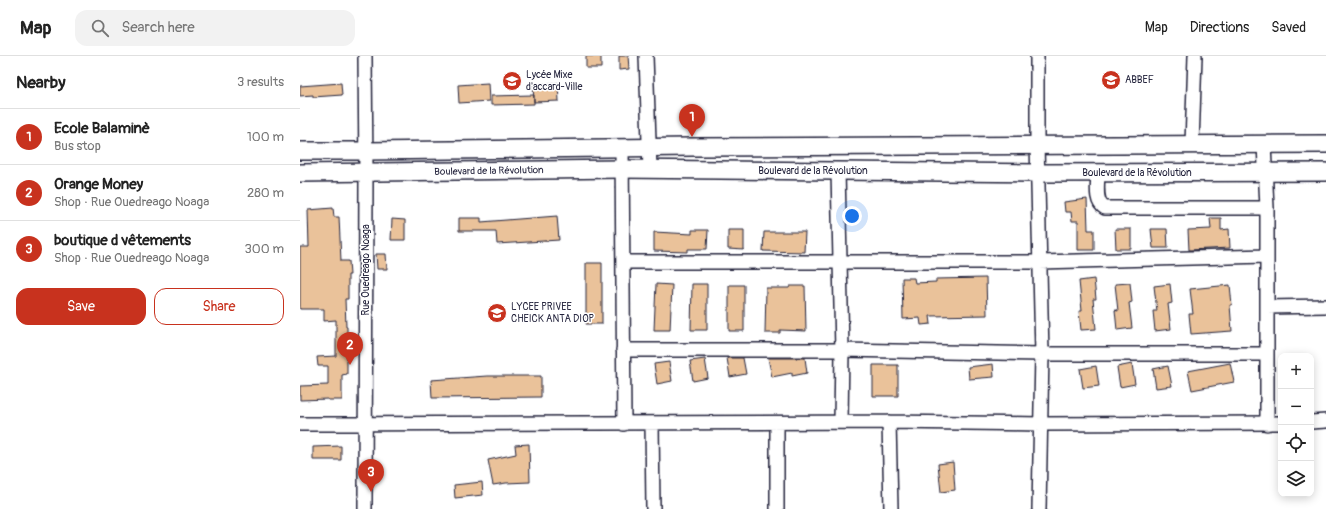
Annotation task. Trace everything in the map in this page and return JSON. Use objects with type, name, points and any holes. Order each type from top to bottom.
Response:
[{"type":"main road","points":[[300,151],[1037,144],[1326,144]]},
{"type":"main road","name":"Boulevard de la Révolution","points":[[300,173],[621,169],[1038,173],[1326,172]]},
{"type":"street","name":"Rue Ouedreago Noaga","points":[[365,56],[365,509]]},
{"type":"street","points":[[646,56],[650,169]]},
{"type":"street","points":[[1037,56],[1037,144],[1042,354],[1039,509]]},
{"type":"street","points":[[1192,144],[1195,56]]},
{"type":"street","points":[[1264,144],[1267,208],[1267,424]]},
{"type":"street","points":[[622,147],[624,424]]},
{"type":"street","points":[[838,171],[842,350],[841,422]]},
{"type":"street","points":[[1098,172],[1098,201],[1100,206],[1105,208],[1267,208]]},
{"type":"street","points":[[623,262],[1040,262],[1267,256]]},
{"type":"street","points":[[1267,307],[1326,306]]},
{"type":"street","points":[[623,350],[842,350],[1042,354],[1267,354]]},
{"type":"street","points":[[1314,422],[1326,421]]},
{"type":"street","points":[[300,424],[652,424],[841,422],[1041,424],[1278,423]]},
{"type":"street","points":[[889,422],[891,509]]},
{"type":"street","points":[[777,423],[778,509]]},
{"type":"street","points":[[652,424],[653,509]]},
{"type":"building","points":[[586,56],[601,56],[601,68],[586,68]]},
{"type":"building","points":[[619,56],[628,56],[629,69],[619,70]]},
{"type":"building","points":[[341,83],[342,95],[313,97],[313,95],[300,96],[300,86]]},
{"type":"building","points":[[488,83],[489,101],[459,103],[458,85]]},
{"type":"building","points":[[558,83],[559,101],[534,102],[533,84]]},
{"type":"building","points":[[534,95],[534,104],[491,105],[491,96]]},
{"type":"building","points":[[1087,199],[1088,230],[1094,230],[1094,250],[1078,250],[1078,221],[1072,221],[1071,212],[1065,212],[1064,202]]},
{"type":"building","points":[[333,208],[334,217],[339,217],[341,261],[349,261],[350,275],[348,275],[348,299],[345,299],[347,327],[347,374],[342,375],[342,400],[300,400],[300,386],[328,385],[328,366],[318,366],[317,357],[336,356],[336,320],[324,321],[324,309],[300,309],[300,247],[309,247],[308,210]]},
{"type":"building","points":[[557,216],[559,240],[497,244],[496,231],[459,231],[459,218],[481,218],[481,222]]},
{"type":"building","points":[[1210,218],[1221,218],[1221,230],[1229,229],[1230,248],[1189,250],[1188,230],[1211,229]]},
{"type":"building","points":[[392,219],[405,220],[405,240],[391,240]]},
{"type":"building","points":[[1115,229],[1131,229],[1131,249],[1116,249]]},
{"type":"building","points":[[1151,229],[1167,229],[1168,248],[1153,248]]},
{"type":"building","points":[[692,230],[708,230],[707,249],[688,249],[688,252],[654,251],[654,232],[692,234]]},
{"type":"building","points":[[728,230],[744,230],[744,250],[728,249]]},
{"type":"building","points":[[764,232],[805,232],[804,252],[763,251]]},
{"type":"building","points":[[376,254],[386,254],[387,269],[377,269]]},
{"type":"building","points":[[586,263],[602,263],[602,324],[586,324]]},
{"type":"building","points":[[902,278],[914,278],[915,283],[936,282],[936,279],[986,278],[987,315],[930,316],[931,324],[921,325],[920,318],[903,319]]},
{"type":"building","points":[[1094,279],[1096,299],[1093,299],[1096,329],[1081,330],[1079,311],[1082,311],[1079,281]]},
{"type":"building","points":[[1130,283],[1132,302],[1129,303],[1132,328],[1117,330],[1115,310],[1118,311],[1115,284]]},
{"type":"building","points":[[656,284],[672,285],[670,330],[654,330]]},
{"type":"building","points":[[692,284],[707,284],[707,330],[691,330]]},
{"type":"building","points":[[1170,284],[1172,303],[1168,304],[1171,329],[1155,331],[1153,311],[1157,311],[1154,286]]},
{"type":"building","points":[[729,285],[744,285],[744,331],[729,331]]},
{"type":"building","points":[[1230,285],[1232,331],[1191,334],[1189,314],[1193,314],[1190,289]]},
{"type":"building","points":[[790,286],[805,286],[806,331],[780,330],[780,333],[765,333],[766,288],[789,288]]},
{"type":"building","points":[[727,358],[743,358],[746,374],[730,377]]},
{"type":"building","points":[[768,358],[805,358],[807,373],[792,376],[792,373],[772,377]]},
{"type":"building","points":[[705,359],[708,378],[693,381],[690,361]]},
{"type":"building","points":[[669,362],[672,381],[657,384],[654,364]]},
{"type":"building","points":[[1230,363],[1234,382],[1192,390],[1188,371]]},
{"type":"building","points":[[993,364],[994,377],[969,379],[968,367]]},
{"type":"building","points":[[1132,364],[1135,384],[1120,387],[1117,367]]},
{"type":"building","points":[[873,365],[898,365],[898,396],[873,396]]},
{"type":"building","points":[[1096,366],[1099,386],[1083,388],[1080,369]]},
{"type":"building","points":[[1168,366],[1172,386],[1156,388],[1153,369]]},
{"type":"building","points":[[487,376],[541,376],[541,397],[432,398],[431,380]]},
{"type":"building","points":[[529,444],[530,482],[493,485],[488,460],[516,454],[515,445]]},
{"type":"building","points":[[341,446],[341,460],[313,460],[313,447]]},
{"type":"building","points":[[953,462],[955,490],[941,492],[938,464]]},
{"type":"building","points":[[482,482],[483,495],[455,498],[454,485]]},
{"type":"place","name":"ABBEF","points":[[1111,80]]},
{"type":"place","name":"Lycée Mixe d'accard-Ville","points":[[512,81]]},
{"type":"place","name":"Ecole Balaminè","points":[[692,137]]},
{"type":"place","name":"LYCEE PRIVEE CHEICK ANTA DIOP","points":[[497,313]]},
{"type":"place","name":"Orange Money","points":[[350,365]]},
{"type":"place","name":"boutique d vêtements","points":[[371,492]]}]
